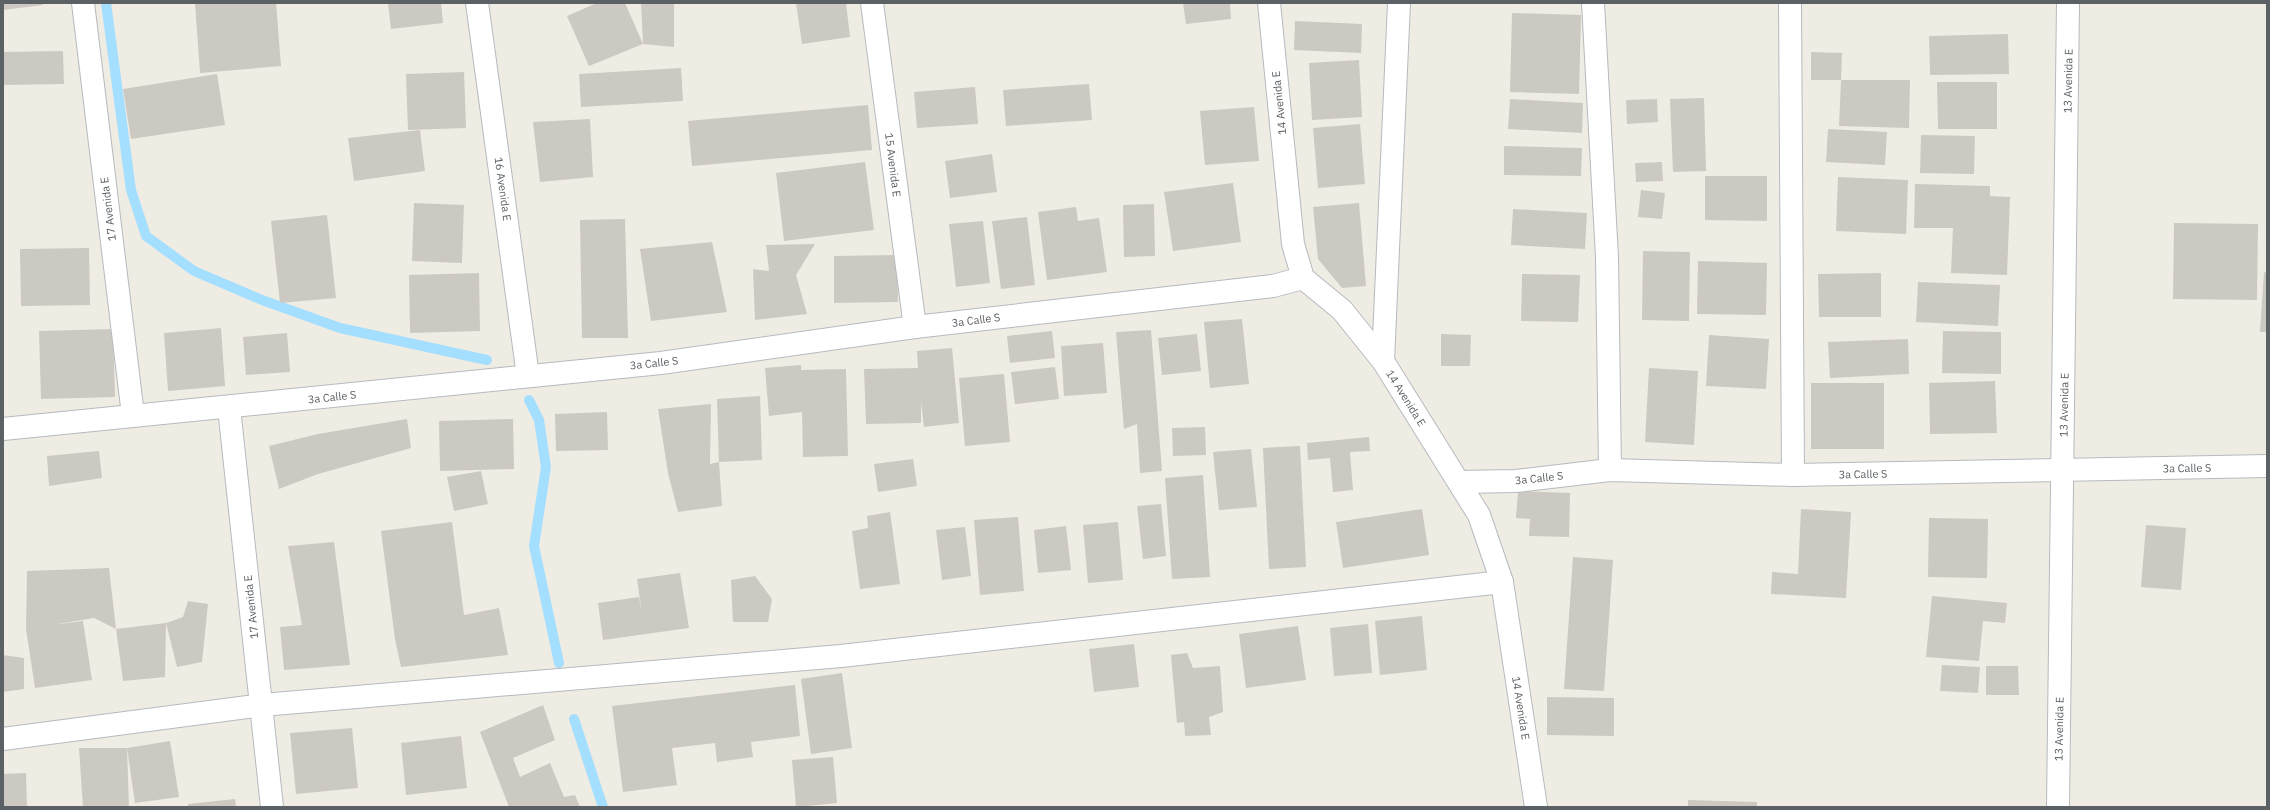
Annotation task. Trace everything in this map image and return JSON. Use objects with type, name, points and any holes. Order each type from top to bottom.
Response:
[{"type":"street","name":"17 Avenida E","points":[[83,3],[133,415]]},
{"type":"street","name":"16 Avenida E","points":[[478,3],[528,376]]},
{"type":"street","name":"15 Avenida E","points":[[872,3],[914,327]]},
{"type":"street","name":"14 Avenida E","points":[[1269,3],[1293,244],[1303,278],[1342,310],[1383,361],[1479,515],[1502,582],[1536,807]]},
{"type":"street","points":[[1383,361],[1399,3]]},
{"type":"street","points":[[1593,3],[1607,257],[1610,470]]},
{"type":"street","points":[[1790,3],[1793,475]]},
{"type":"street","name":"13 Avenida E","points":[[2058,807],[2068,3]]},
{"type":"street","name":"3a Calle S","points":[[3,429],[133,415],[229,408],[661,363],[914,327],[1273,286],[1303,278]]},
{"type":"street","name":"17 Avenida E","points":[[229,408],[272,807]]},
{"type":"street","name":"3a Calle S","points":[[1459,482],[1516,482],[1610,470],[1793,475],[2267,466]]},
{"type":"street","points":[[3,739],[262,705],[841,656],[1502,582]]},
{"type":"building","points":[[3,3],[42,3],[43,5],[3,10]]},
{"type":"building","points":[[195,3],[276,3],[281,66],[200,73]]},
{"type":"building","points":[[388,3],[441,3],[443,23],[391,29]]},
{"type":"building","points":[[597,3],[625,3],[643,44],[589,66],[567,16]]},
{"type":"building","points":[[641,3],[674,3],[674,47],[643,44]]},
{"type":"building","points":[[796,3],[846,3],[850,37],[802,44]]},
{"type":"building","points":[[1183,3],[1230,3],[1231,19],[1186,24]]},
{"type":"building","points":[[1512,13],[1581,15],[1579,94],[1510,92]]},
{"type":"building","points":[[1295,21],[1362,24],[1361,53],[1294,50]]},
{"type":"building","points":[[2008,34],[2009,74],[1930,75],[1929,36]]},
{"type":"building","points":[[63,51],[64,84],[3,85],[3,52]]},
{"type":"building","points":[[1811,52],[1842,53],[1841,80],[1811,80]]},
{"type":"building","points":[[1359,60],[1362,117],[1312,120],[1309,63]]},
{"type":"building","points":[[681,68],[683,101],[581,107],[579,74]]},
{"type":"building","points":[[464,72],[466,128],[408,130],[406,74]]},
{"type":"building","points":[[217,74],[225,125],[131,139],[123,89]]},
{"type":"building","points":[[1841,80],[1910,80],[1909,128],[1839,126]]},
{"type":"building","points":[[1937,82],[1997,82],[1997,129],[1938,129]]},
{"type":"building","points":[[1089,84],[1092,120],[1006,126],[1003,90]]},
{"type":"building","points":[[975,87],[978,124],[917,128],[914,92]]},
{"type":"building","points":[[1704,98],[1706,171],[1673,172],[1670,99]]},
{"type":"building","points":[[1510,99],[1583,103],[1582,133],[1508,129]]},
{"type":"building","points":[[1657,99],[1658,122],[1627,124],[1626,100]]},
{"type":"building","points":[[868,105],[872,150],[692,166],[688,121]]},
{"type":"building","points":[[1254,107],[1259,161],[1205,165],[1200,111]]},
{"type":"building","points":[[590,119],[593,177],[540,182],[533,122]]},
{"type":"building","points":[[1360,124],[1365,184],[1318,188],[1313,128]]},
{"type":"building","points":[[1828,129],[1887,132],[1885,165],[1826,162]]},
{"type":"building","points":[[420,130],[425,171],[354,181],[348,138]]},
{"type":"building","points":[[1921,135],[1975,136],[1974,174],[1920,173]]},
{"type":"building","points":[[1504,146],[1582,148],[1581,176],[1504,175]]},
{"type":"building","points":[[992,154],[997,192],[950,198],[945,161]]},
{"type":"building","points":[[865,162],[874,230],[784,241],[776,173]]},
{"type":"building","points":[[1662,162],[1663,181],[1636,182],[1635,163]]},
{"type":"building","points":[[1705,176],[1767,176],[1767,221],[1705,220]]},
{"type":"building","points":[[1838,177],[1908,180],[1906,234],[1836,231]]},
{"type":"building","points":[[1233,183],[1241,242],[1173,251],[1164,192]]},
{"type":"building","points":[[1915,184],[1990,186],[1990,196],[2010,197],[2007,275],[1951,273],[1953,228],[1914,228]]},
{"type":"building","points":[[1641,190],[1665,193],[1662,219],[1638,217]]},
{"type":"building","points":[[414,203],[464,205],[462,263],[412,261]]},
{"type":"building","points":[[1359,203],[1366,286],[1342,288],[1318,259],[1313,207]]},
{"type":"building","points":[[1154,204],[1155,256],[1124,257],[1123,205]]},
{"type":"building","points":[[1076,207],[1078,221],[1099,218],[1107,272],[1047,280],[1038,212]]},
{"type":"building","points":[[1513,209],[1587,213],[1585,249],[1511,245]]},
{"type":"building","points":[[327,215],[336,298],[280,303],[271,221]]},
{"type":"building","points":[[1027,217],[1035,285],[1001,289],[992,221]]},
{"type":"building","points":[[625,219],[628,338],[582,338],[580,220]]},
{"type":"building","points":[[983,221],[990,283],[956,287],[949,224]]},
{"type":"building","points":[[2174,223],[2258,224],[2257,300],[2173,299]]},
{"type":"building","points":[[712,242],[727,312],[651,321],[640,249]]},
{"type":"building","points":[[815,244],[796,275],[807,314],[755,320],[753,269],[769,271],[766,245]]},
{"type":"building","points":[[89,248],[90,305],[21,306],[20,249]]},
{"type":"building","points":[[1643,251],[1690,252],[1689,321],[1642,320]]},
{"type":"building","points":[[897,255],[898,302],[834,303],[834,256]]},
{"type":"building","points":[[1698,261],[1767,263],[1766,315],[1697,314]]},
{"type":"building","points":[[2264,272],[2267,273],[2267,332],[2260,332]]},
{"type":"building","points":[[479,273],[480,331],[410,333],[409,275]]},
{"type":"building","points":[[1881,273],[1881,317],[1819,317],[1818,274]]},
{"type":"building","points":[[1522,274],[1580,275],[1578,322],[1521,321]]},
{"type":"building","points":[[1918,282],[2000,285],[1998,326],[1916,322]]},
{"type":"building","points":[[1242,319],[1249,384],[1210,388],[1204,322]]},
{"type":"building","points":[[221,328],[225,386],[168,391],[164,333]]},
{"type":"building","points":[[113,329],[115,397],[41,399],[39,331]]},
{"type":"building","points":[[1151,330],[1162,471],[1140,473],[1137,424],[1124,429],[1116,332]]},
{"type":"building","points":[[1052,331],[1055,358],[1010,363],[1007,336]]},
{"type":"building","points":[[1943,331],[2001,332],[2001,374],[1942,373]]},
{"type":"building","points":[[287,333],[290,372],[246,375],[243,337]]},
{"type":"building","points":[[1197,334],[1201,371],[1162,375],[1158,338]]},
{"type":"building","points":[[1441,334],[1471,335],[1470,366],[1441,366]]},
{"type":"building","points":[[1709,335],[1769,339],[1766,389],[1706,386]]},
{"type":"building","points":[[1908,339],[1909,374],[1830,378],[1828,342]]},
{"type":"building","points":[[1103,343],[1107,393],[1064,396],[1061,346]]},
{"type":"building","points":[[952,348],[959,423],[924,427],[921,402],[921,423],[866,424],[864,369],[918,368],[917,351]]},
{"type":"building","points":[[801,365],[801,370],[846,369],[848,456],[803,457],[802,412],[769,416],[765,368]]},
{"type":"building","points":[[1055,367],[1059,399],[1015,404],[1011,372]]},
{"type":"building","points":[[1649,368],[1698,371],[1694,445],[1645,442]]},
{"type":"building","points":[[1004,374],[1010,442],[965,446],[959,378]]},
{"type":"building","points":[[1995,381],[1997,433],[1930,434],[1929,383]]},
{"type":"building","points":[[1811,383],[1884,383],[1884,449],[1811,449]]},
{"type":"building","points":[[760,396],[762,460],[719,462],[717,399]]},
{"type":"building","points":[[711,404],[710,464],[719,462],[722,506],[678,512],[668,473],[658,409]]},
{"type":"building","points":[[607,412],[608,450],[556,451],[555,414]]},
{"type":"building","points":[[407,419],[411,448],[318,474],[279,489],[269,446],[318,434]]},
{"type":"building","points":[[513,419],[514,469],[440,471],[439,421]]},
{"type":"building","points":[[1205,427],[1206,455],[1173,456],[1172,428]]},
{"type":"building","points":[[1369,437],[1370,451],[1350,452],[1353,490],[1333,492],[1330,458],[1308,460],[1307,443]]},
{"type":"building","points":[[1300,446],[1306,567],[1269,569],[1263,448]]},
{"type":"building","points":[[1251,449],[1257,507],[1219,510],[1213,452]]},
{"type":"building","points":[[99,451],[102,478],[49,486],[47,456]]},
{"type":"building","points":[[913,459],[917,486],[878,492],[874,464]]},
{"type":"building","points":[[481,471],[488,504],[454,511],[447,477]]},
{"type":"building","points":[[1203,475],[1210,577],[1172,579],[1165,478]]},
{"type":"building","points":[[1518,491],[1570,493],[1569,537],[1529,536],[1530,519],[1516,518]]},
{"type":"building","points":[[1161,504],[1166,556],[1143,559],[1137,506]]},
{"type":"building","points":[[1422,509],[1429,555],[1343,568],[1336,522]]},
{"type":"building","points":[[1801,509],[1851,512],[1846,598],[1771,594],[1772,572],[1798,574]]},
{"type":"building","points":[[890,512],[900,584],[860,589],[852,531],[868,528],[867,516]]},
{"type":"building","points":[[1018,517],[1024,591],[980,595],[974,520]]},
{"type":"building","points":[[1929,518],[1988,519],[1987,578],[1928,577]]},
{"type":"building","points":[[452,522],[464,615],[499,608],[508,655],[401,667],[395,639],[381,531]]},
{"type":"building","points":[[1118,522],[1123,580],[1088,583],[1083,525]]},
{"type":"building","points":[[2146,525],[2186,528],[2181,590],[2141,587]]},
{"type":"building","points":[[1066,526],[1071,570],[1038,573],[1034,530]]},
{"type":"building","points":[[965,527],[971,576],[942,580],[936,530]]},
{"type":"building","points":[[334,542],[350,665],[284,670],[280,627],[302,625],[288,546]]},
{"type":"building","points":[[1573,557],[1613,560],[1604,691],[1564,689]]},
{"type":"building","points":[[109,568],[116,629],[94,618],[52,625],[83,621],[92,680],[35,688],[26,629],[27,571]]},
{"type":"building","points":[[680,573],[689,628],[603,640],[598,603],[639,597],[642,614],[637,579]]},
{"type":"building","points":[[755,576],[772,599],[768,622],[733,622],[731,580]]},
{"type":"building","points":[[1932,596],[2007,603],[2005,623],[1983,621],[1979,661],[1926,657]]},
{"type":"building","points":[[188,601],[208,604],[202,662],[177,667],[166,623],[183,617]]},
{"type":"building","points":[[1422,616],[1427,670],[1380,675],[1375,621]]},
{"type":"building","points":[[166,623],[165,677],[123,681],[116,629]]},
{"type":"building","points":[[1368,624],[1372,673],[1334,676],[1330,628]]},
{"type":"building","points":[[1298,626],[1306,680],[1246,688],[1239,634]]},
{"type":"building","points":[[1134,644],[1139,687],[1094,692],[1089,649]]},
{"type":"building","points":[[1187,653],[1193,668],[1220,666],[1223,712],[1209,717],[1211,735],[1185,736],[1184,722],[1177,723],[1171,655]]},
{"type":"building","points":[[3,655],[24,658],[24,689],[3,692]]},
{"type":"building","points":[[1942,665],[1980,667],[1978,693],[1940,691]]},
{"type":"building","points":[[1986,666],[2018,666],[2019,695],[1986,695]]},
{"type":"building","points":[[842,673],[852,748],[811,754],[801,679]]},
{"type":"building","points":[[795,685],[800,736],[751,742],[753,757],[717,762],[715,743],[672,748],[677,785],[623,792],[612,706]]},
{"type":"building","points":[[1547,697],[1614,698],[1614,736],[1547,735]]},
{"type":"building","points":[[543,705],[555,740],[513,758],[520,777],[550,763],[564,797],[575,795],[580,807],[509,807],[480,732]]},
{"type":"building","points":[[352,728],[358,788],[296,794],[290,733]]},
{"type":"building","points":[[461,736],[467,788],[406,795],[401,743]]},
{"type":"building","points":[[170,741],[179,797],[135,803],[127,748]]},
{"type":"building","points":[[79,748],[127,748],[129,807],[83,807]]},
{"type":"building","points":[[833,757],[837,803],[796,807],[792,760]]},
{"type":"building","points":[[26,773],[27,807],[3,807],[3,774]]},
{"type":"building","points":[[235,799],[236,807],[188,807],[188,804]]},
{"type":"building","points":[[1688,800],[1757,802],[1757,807],[1688,807]]},
{"type":"waterway","points":[[106,3],[131,190],[146,236],[194,271],[262,300],[340,328],[487,360]]},
{"type":"waterway","points":[[529,400],[539,420],[546,467],[534,546],[559,663]]},
{"type":"waterway","points":[[574,719],[603,807]]}]
